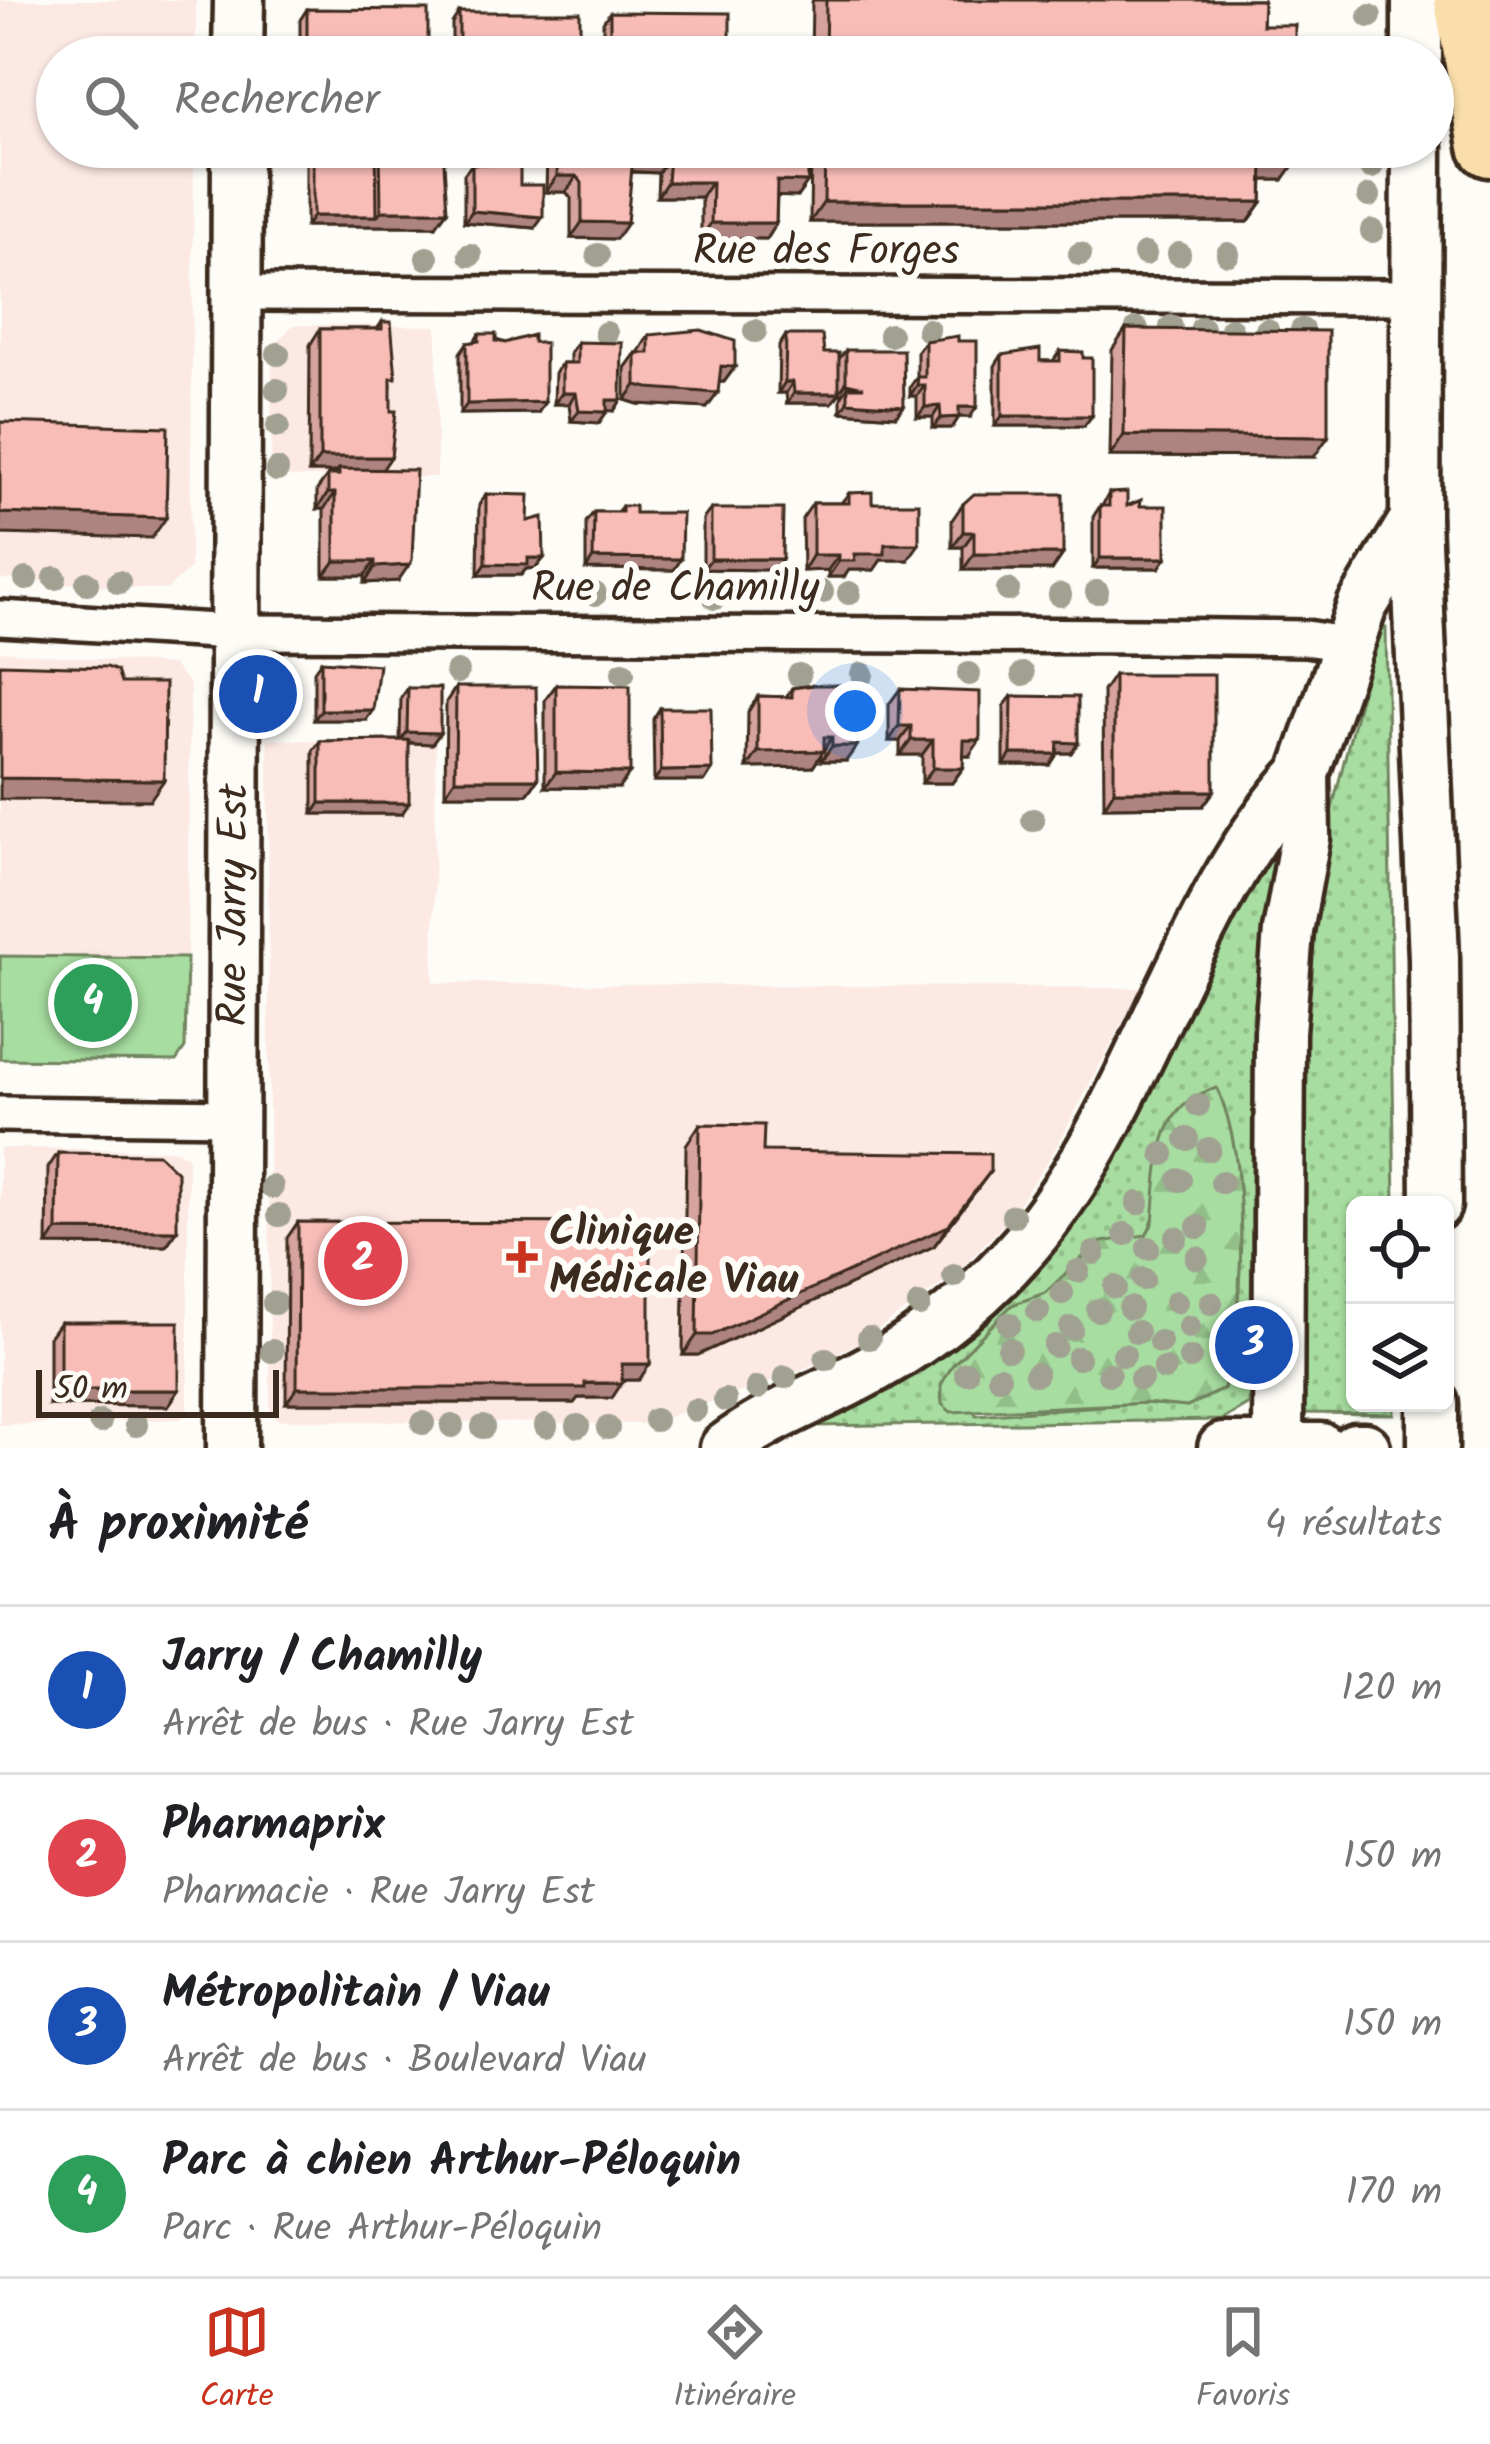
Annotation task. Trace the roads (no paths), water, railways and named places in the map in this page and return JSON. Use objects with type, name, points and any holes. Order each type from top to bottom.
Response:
[{"type":"highway","points":[[1465,0],[1490,146]]},
{"type":"main road","points":[[238,36],[239,0]]},
{"type":"main road","points":[[1418,0],[1418,36]]},
{"type":"main road","name":"Rue Jarry Est","points":[[232,1448],[231,632],[237,168]]},
{"type":"main road","points":[[1417,168],[1415,519],[1434,958],[1436,1196]]},
{"type":"main road","points":[[1278,1448],[1280,1032],[1288,931],[1305,838],[1304,773],[1363,606],[1415,519]]},
{"type":"main road","points":[[725,1448],[770,1415],[850,1381],[908,1347],[970,1300],[1026,1244],[1067,1189],[1107,1118],[1263,816],[1304,773]]},
{"type":"main road","points":[[1433,1412],[1433,1448]]},
{"type":"main road","points":[[1223,1448],[1321,1448]]},
{"type":"main road","points":[[1355,1448],[1365,1448]]},
{"type":"street","name":"Rue des Forges","points":[[235,293],[1417,297]]},
{"type":"street","name":"Rue de Chamilly","points":[[0,618],[231,632],[1306,638],[1350,645]]},
{"type":"street","points":[[0,1114],[232,1118]]},
{"type":"place","name":"Jarry / Chamilly","points":[[258,694]]},
{"type":"place","name":"Parc à chien Arthur-Péloquin","points":[[93,1003]]},
{"type":"place","name":"Clinique Médicale Viau","points":[[522,1257]]},
{"type":"place","name":"Pharmaprix","points":[[363,1261]]},
{"type":"place","name":"Métropolitain / Viau","points":[[1254,1345]]}]
